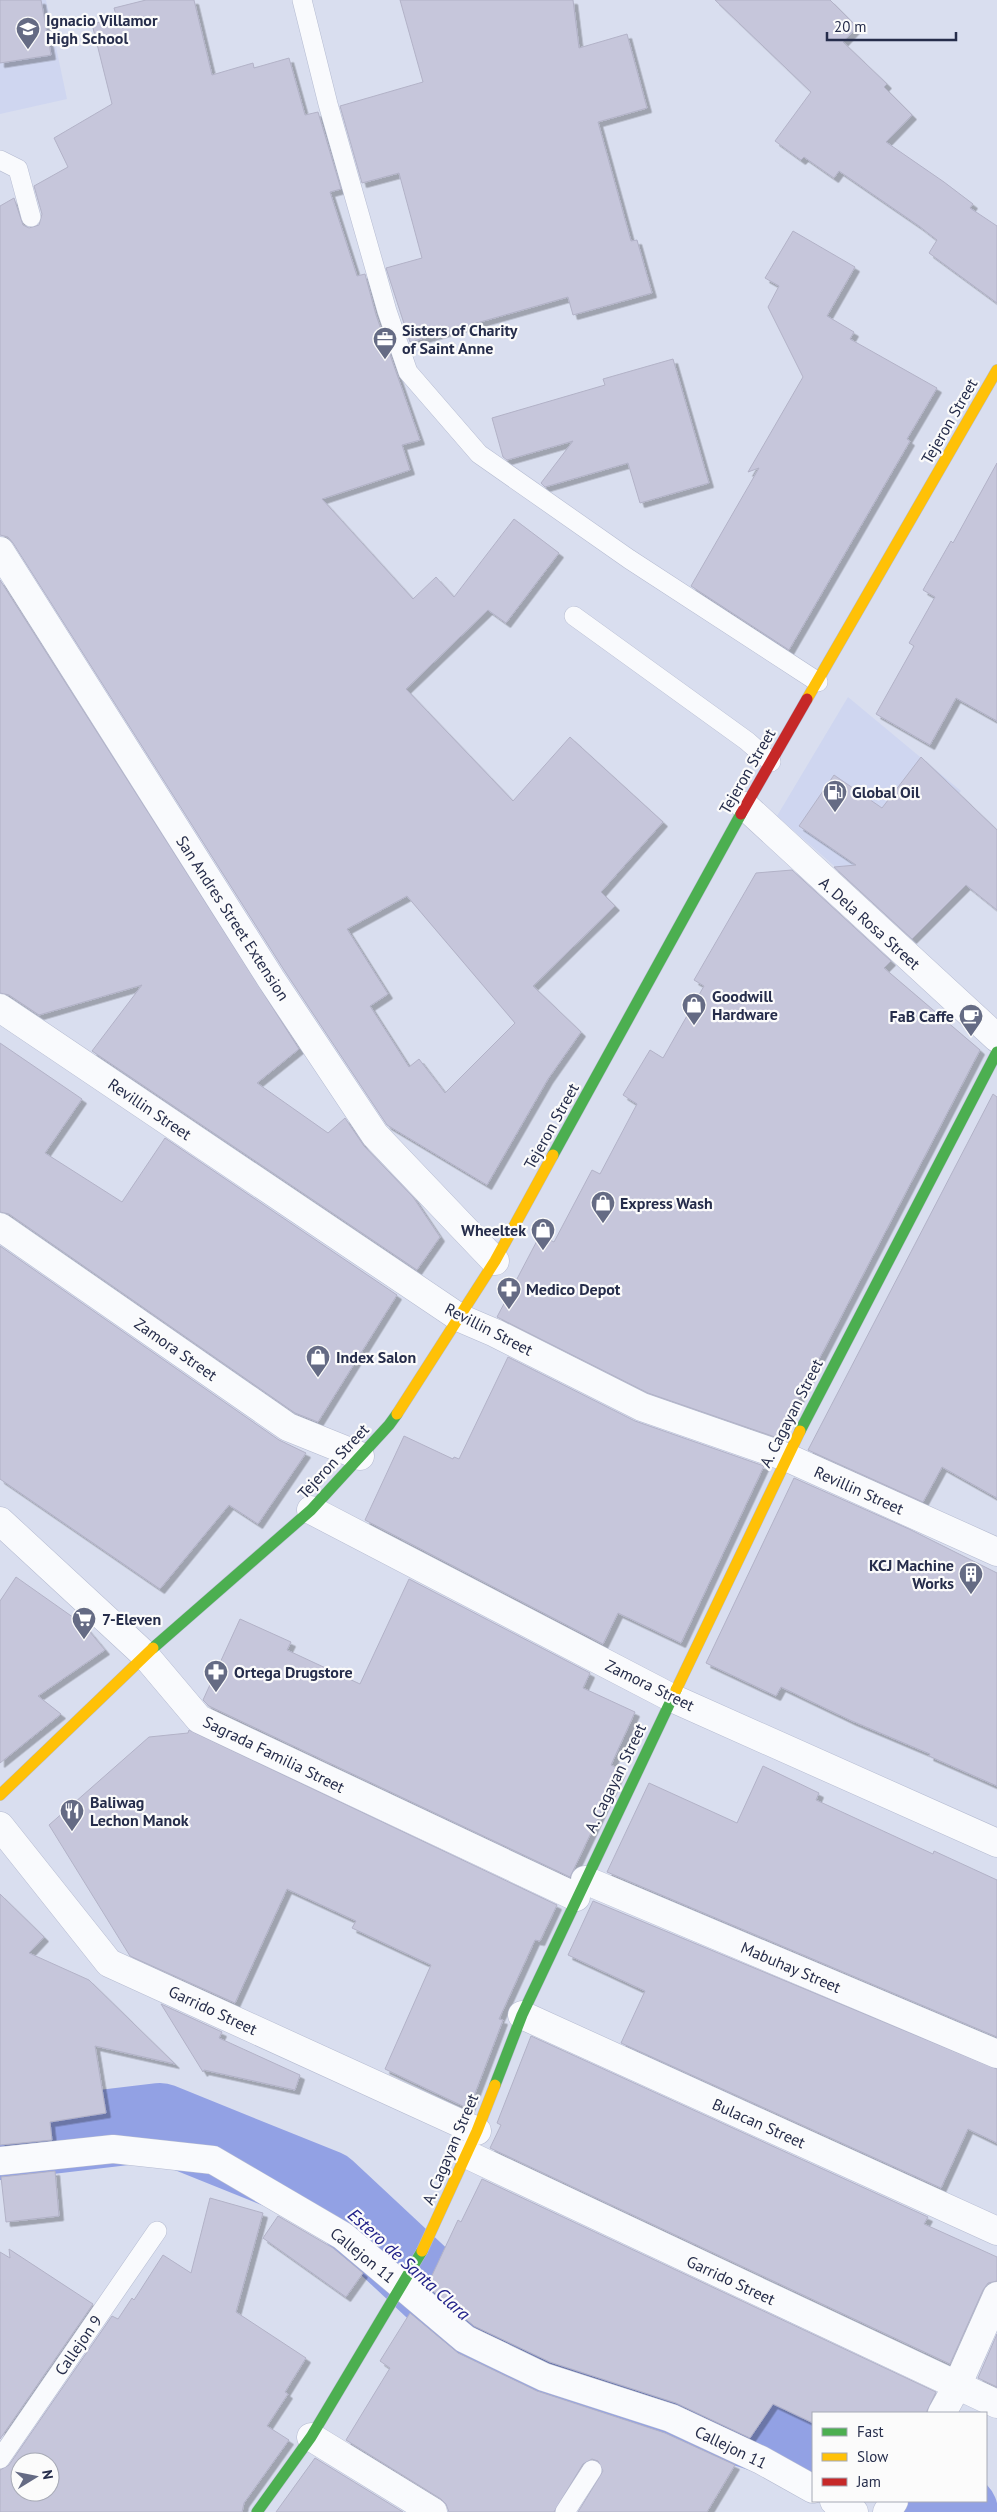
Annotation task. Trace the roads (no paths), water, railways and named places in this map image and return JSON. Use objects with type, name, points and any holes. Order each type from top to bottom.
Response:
[{"type":"main road","name":"Tejeron Street","points":[[0,1795],[146,1655],[311,1510],[389,1424],[495,1262],[745,806],[990,397],[997,370]]},
{"type":"main road","name":"A. Cagayan Street","points":[[257,2512],[312,2437],[430,2238],[472,2142],[522,2015],[786,1457],[997,1052]]},
{"type":"street","name":"San Andres Street Extension","points":[[0,551],[266,970],[375,1135],[495,1262]]},
{"type":"street","name":"A. Dela Rosa Street","points":[[745,806],[997,1038]]},
{"type":"street","name":"Revillin Street","points":[[0,1008],[460,1318],[495,1332],[642,1407],[786,1457],[997,1552]]},
{"type":"street","name":"Zamora Street","points":[[0,1227],[288,1427],[360,1456]]},
{"type":"street","name":"Zamora Street","points":[[311,1510],[672,1698],[997,1843]]},
{"type":"street","name":"Sagrada Familia Street","points":[[0,1521],[146,1655],[199,1719],[580,1889]]},
{"type":"street","name":"Garrido Street","points":[[0,1826],[109,1963],[472,2142],[956,2386],[997,2404]]},
{"type":"street","name":"Mabuhay Street","points":[[580,1889],[997,2054]]},
{"type":"street","name":"Bulacan Street","points":[[522,2015],[997,2231]]},
{"type":"street","name":"Callejon 11","points":[[0,2161],[113,2149],[213,2160],[343,2236],[404,2283],[465,2339],[544,2377],[671,2418],[762,2460],[812,2488]]},
{"type":"street","points":[[943,2412],[997,2296]]},
{"type":"street","points":[[312,2437],[433,2512]]},
{"type":"street","points":[[836,2502],[854,2512]]},
{"type":"lane","points":[[302,0],[344,161],[387,312],[408,372],[479,454],[629,560],[818,682]]},
{"type":"lane","points":[[0,160],[18,169],[31,216]]},
{"type":"lane","points":[[574,616],[747,741],[771,762]]},
{"type":"lane","name":"Callejon 9","points":[[0,2459],[157,2231]]},
{"type":"lane","points":[[565,2512],[592,2470]]},
{"type":"waterway","name":"Estero de Santa Clara","points":[[0,2141],[160,2122],[326,2189],[460,2314],[534,2359],[812,2450]]},
{"type":"waterway","name":"Estero de Santa Clara","points":[[935,2502],[959,2512]]},
{"type":"place","name":"Ignacio Villamor High School","points":[[28,50]]},
{"type":"place","name":"Sisters of Charity of Saint Anne","points":[[385,360]]},
{"type":"place","name":"Global Oil","points":[[835,813]]},
{"type":"place","name":"Goodwill Hardware","points":[[694,1026]]},
{"type":"place","name":"FaB Caffe","points":[[971,1037]]},
{"type":"place","name":"Express Wash","points":[[603,1224]]},
{"type":"place","name":"Wheeltek","points":[[543,1251]]},
{"type":"place","name":"Medico Depot","points":[[509,1310]]},
{"type":"place","name":"Index Salon","points":[[318,1378]]},
{"type":"place","name":"KCJ Machine Works","points":[[971,1595]]},
{"type":"place","name":"7-Eleven","points":[[84,1640]]},
{"type":"place","name":"Ortega Drugstore","points":[[216,1693]]},
{"type":"place","name":"Baliwag Lechon Manok","points":[[72,1832]]}]
